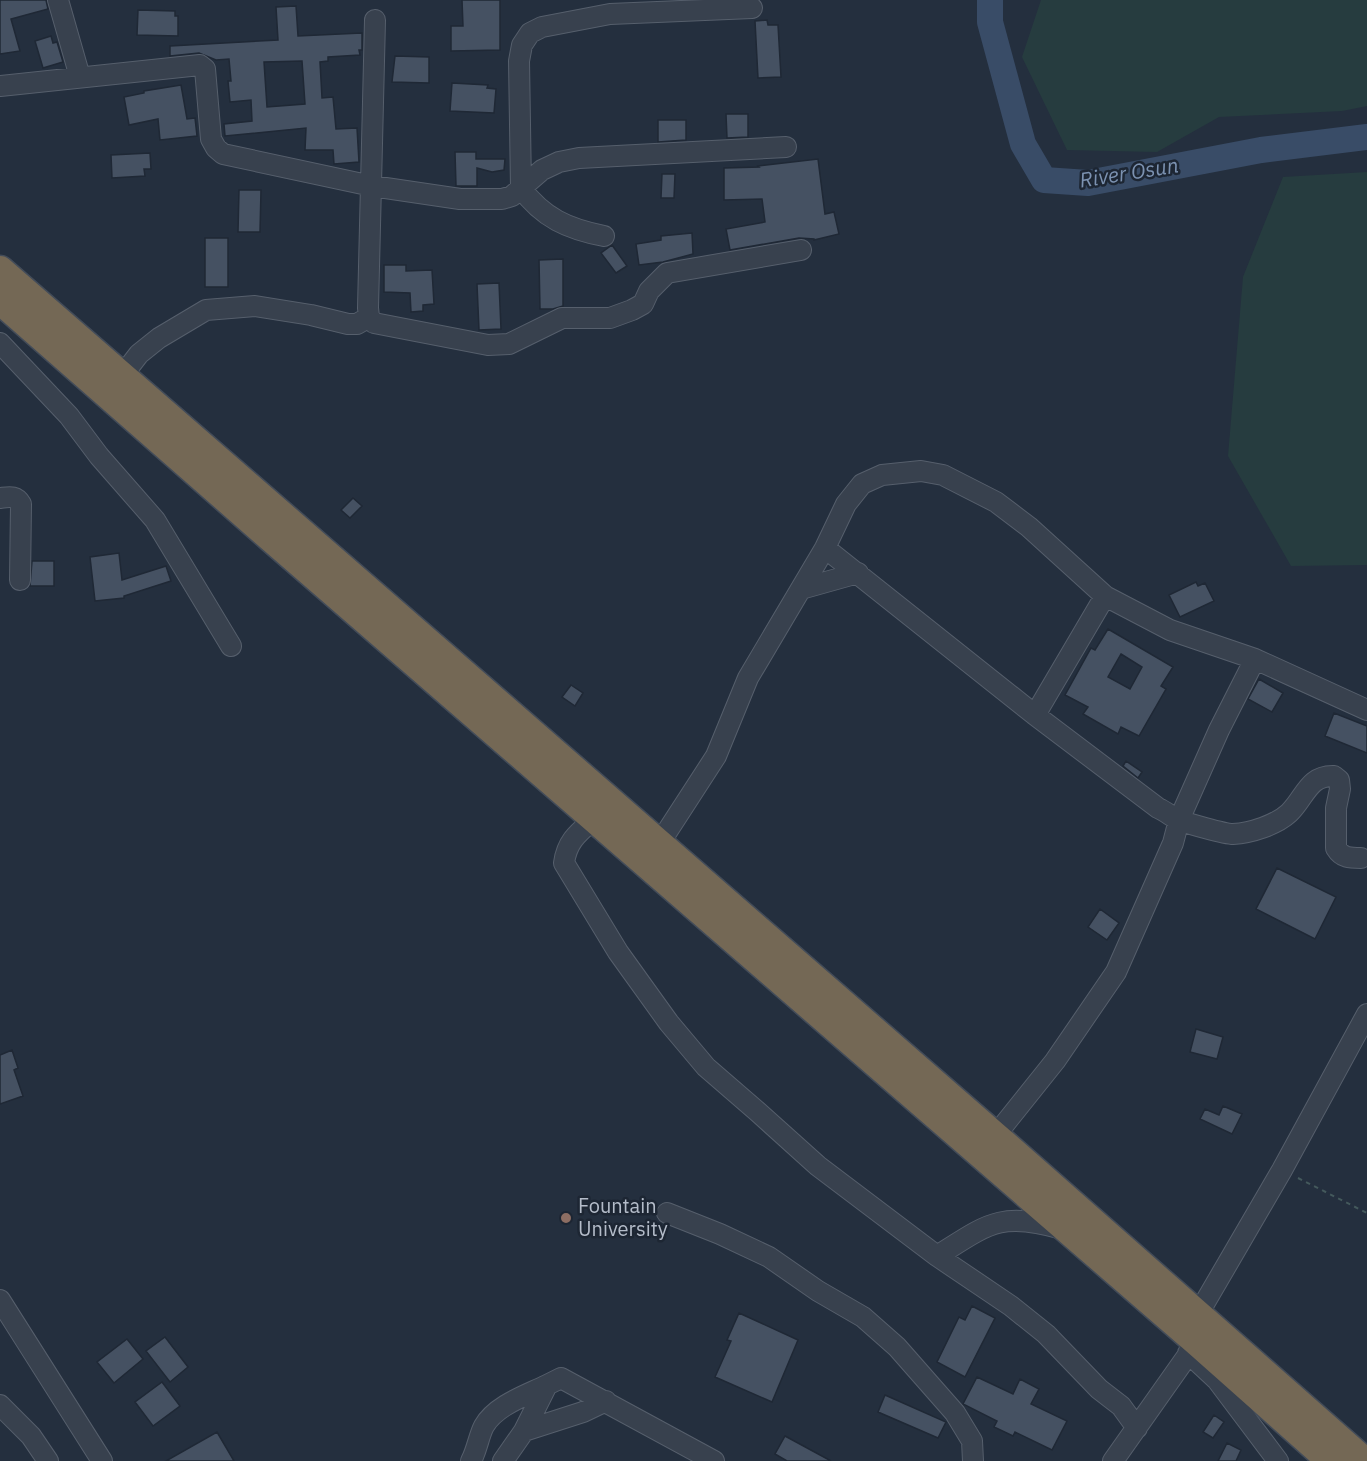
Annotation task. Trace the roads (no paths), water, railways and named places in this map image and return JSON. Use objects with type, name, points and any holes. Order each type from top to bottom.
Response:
[{"type":"highway","points":[[0,270],[995,1136],[1194,1337],[1364,1461]]},
{"type":"highway","points":[[0,300],[1066,1230],[1194,1337],[1330,1461]]},
{"type":"street","points":[[58,0],[80,77]]},
{"type":"street","points":[[604,236],[566,226],[545,214],[532,203],[521,188],[519,61],[522,45],[530,33],[542,27],[610,14],[752,8]]},
{"type":"street","points":[[375,20],[368,308],[369,317],[374,323],[488,345],[509,344],[562,318],[610,318],[632,310],[643,304],[649,291],[667,273],[801,250]]},
{"type":"street","points":[[0,86],[200,66],[205,69],[211,139],[223,154],[372,186],[460,200],[502,199],[512,196],[542,170],[558,162],[579,158],[786,147]]},
{"type":"street","points":[[122,376],[139,354],[159,338],[206,310],[255,306],[311,315],[348,324],[364,322],[369,317]]},
{"type":"street","points":[[0,344],[69,416],[99,456],[155,520],[231,646]]},
{"type":"street","points":[[659,844],[716,756],[748,678],[825,548],[846,504],[862,484],[882,474],[921,471],[943,475],[996,502],[1029,527],[1105,597],[1170,630],[1255,659],[1367,710]]},
{"type":"street","points":[[0,498],[14,497],[19,499],[21,504],[20,580]]},
{"type":"street","points":[[825,548],[1035,715],[1158,808],[1179,820],[1231,834],[1257,829],[1278,821],[1290,812],[1306,790],[1319,778],[1334,776],[1339,780],[1340,789],[1336,808],[1336,848],[1339,853],[1349,858],[1361,858]]},
{"type":"street","points":[[801,589],[858,573]]},
{"type":"street","points":[[1035,715],[1105,597]]},
{"type":"street","points":[[995,1136],[1055,1061],[1116,972],[1173,843],[1179,820],[1219,730],[1255,659]]},
{"type":"street","points":[[594,819],[576,835],[566,849],[564,864],[618,952],[669,1023],[706,1067],[818,1166],[937,1256],[1011,1306],[1046,1334],[1099,1389],[1121,1406],[1137,1428]]},
{"type":"street","points":[[1113,1461],[1137,1428],[1194,1337],[1367,1014]]},
{"type":"street","points":[[667,1213],[769,1257],[818,1291],[863,1317],[897,1347],[955,1413],[972,1441],[973,1461]]},
{"type":"street","points":[[937,1256],[989,1224],[1015,1220],[1066,1230]]},
{"type":"street","points":[[0,1300],[97,1460]]},
{"type":"street","points":[[1194,1337],[1217,1380],[1278,1461]]},
{"type":"street","points":[[471,1461],[484,1426],[497,1412],[561,1378],[714,1461]]},
{"type":"street","points":[[503,1461],[524,1431],[547,1385]]},
{"type":"street","points":[[524,1431],[583,1412],[606,1401]]},
{"type":"street","points":[[0,1405],[31,1436],[48,1461]]},
{"type":"waterway","name":"River Osun","points":[[990,0],[990,22],[1023,144],[1044,180],[1088,183],[1261,150],[1367,137]]},
{"type":"place","name":"Fountain University","points":[[566,1218]]}]
